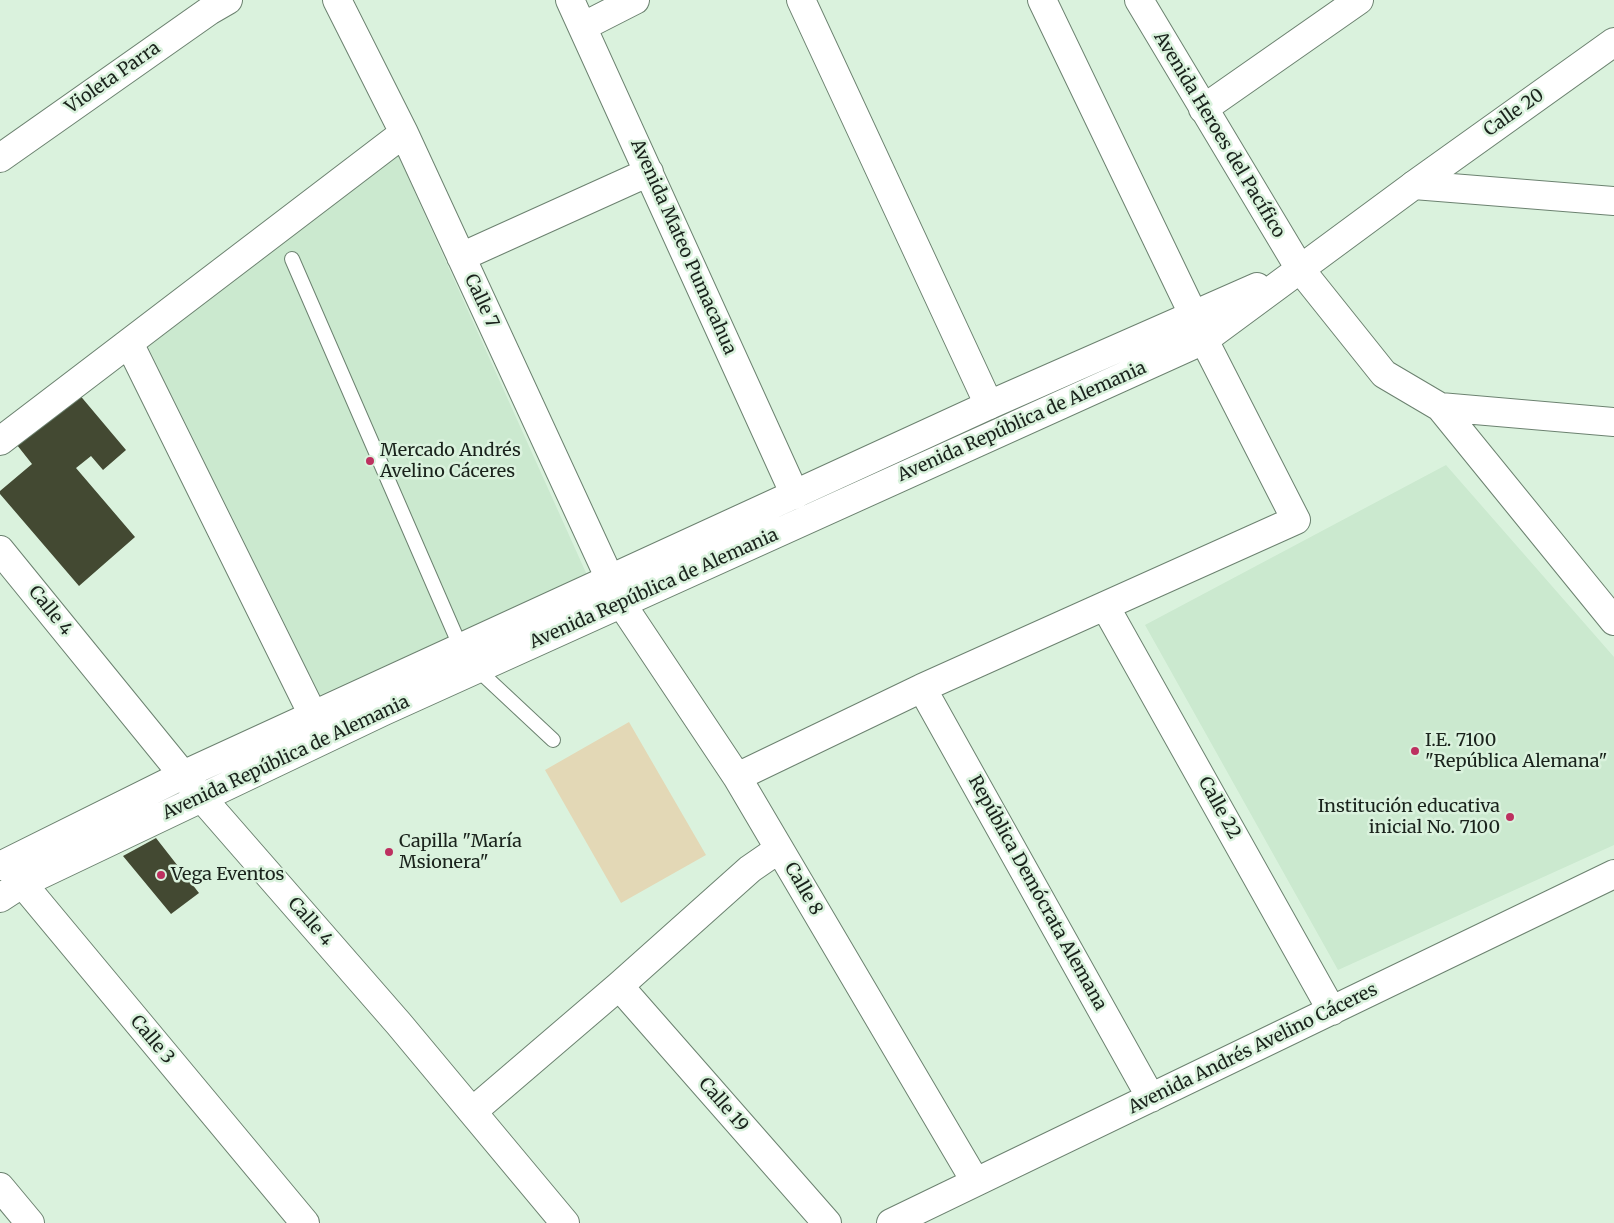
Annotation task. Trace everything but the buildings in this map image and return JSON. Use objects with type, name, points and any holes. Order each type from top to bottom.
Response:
[{"type":"street","name":"Calle 7","points":[[337,0],[404,133],[616,592]]},
{"type":"street","name":"Avenida Mateo Pumacahua","points":[[570,0],[584,26],[794,495]]},
{"type":"street","points":[[584,26],[635,0]]},
{"type":"street","points":[[801,0],[989,405]]},
{"type":"street","points":[[1042,0],[1193,314]]},
{"type":"street","name":"Avenida Heroes del Pacífico","points":[[1139,0],[1300,269],[1384,374],[1440,407]]},
{"type":"street","points":[[1203,109],[1359,0]]},
{"type":"street","name":"Violeta Parra","points":[[0,158],[213,4]]},
{"type":"street","name":"Calle 20","points":[[1414,185],[1614,42]]},
{"type":"street","points":[[0,441],[404,133]]},
{"type":"street","points":[[461,258],[649,172]]},
{"type":"street","points":[[1414,185],[1614,201]]},
{"type":"street","name":"Avenida República de Alemania","points":[[2,862],[183,775],[461,648],[616,592],[1204,340],[1414,185]]},
{"type":"street","name":"Avenida República de Alemania","points":[[0,898],[23,884],[201,797],[477,669],[794,495],[989,405],[1193,314],[1300,269]]},
{"type":"street","points":[[738,777],[922,688],[1296,520],[1204,340]]},
{"type":"street","points":[[129,343],[313,715]]},
{"type":"street","points":[[1440,407],[1614,422]]},
{"type":"street","points":[[1440,407],[1614,621]]},
{"type":"street","name":"Calle 4","points":[[0,550],[201,797],[473,1110],[565,1223]]},
{"type":"street","name":"Calle 8","points":[[616,592],[738,777],[975,1181]]},
{"type":"street","name":"Calle 22","points":[[1105,606],[1332,1011]]},
{"type":"street","name":"República Demócrata Alemana","points":[[922,688],[1151,1098]]},
{"type":"street","points":[[473,1110],[619,986],[750,869],[779,849]]},
{"type":"street","name":"Calle 3","points":[[2,862],[23,884],[305,1223]]},
{"type":"street","name":"Avenida Andrés Avelino Cáceres","points":[[891,1223],[1614,874]]},
{"type":"street","name":"Calle 19","points":[[619,986],[827,1223]]},
{"type":"street","points":[[0,1187],[30,1223]]},
{"type":"lane","points":[[292,259],[461,648]]},
{"type":"lane","points":[[477,669],[553,740]]},
{"type":"shaded area","name":"Mercado Andrés Avelino Cáceres","points":[[397,153],[587,575],[320,695],[148,347]]},
{"type":"shaded area","name":"I.E. 7100 \"República Alemana\"","points":[[1446,465],[1614,657],[1614,845],[1338,970],[1145,625]]},
{"type":"shaded area","points":[[629,722],[706,855],[621,903],[545,770]]},
{"type":"place","name":"Mercado Andrés Avelino Cáceres","points":[[370,461]]},
{"type":"place","name":"I.E. 7100 \"República Alemana\"","points":[[1415,751]]},
{"type":"place","name":"Institución educativa inicial No. 7100","points":[[1510,817]]},
{"type":"place","name":"Capilla \"María Msionera\"","points":[[389,852]]},
{"type":"place","name":"Vega Eventos","points":[[161,875]]}]
